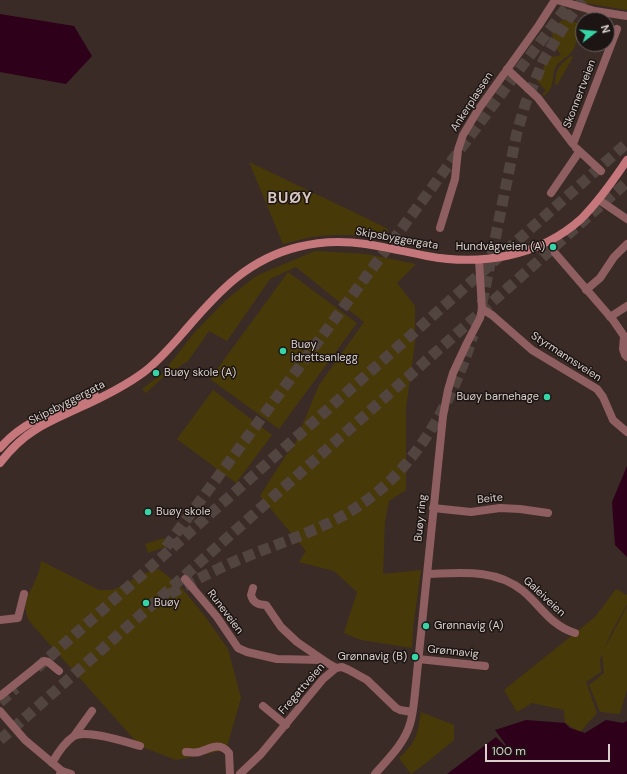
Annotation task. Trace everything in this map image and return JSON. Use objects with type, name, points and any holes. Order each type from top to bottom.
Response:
[{"type":"main road","name":"Skipsbyggergata","points":[[0,462],[34,430],[118,390],[143,373],[162,357],[220,291],[244,271],[268,257],[295,248],[328,242],[351,242],[457,260],[479,260],[502,257],[522,251],[553,238],[574,224],[599,200],[627,160]]},
{"type":"main road","name":"Skipsbyggergata","points":[[0,448],[17,431],[29,423],[128,382]]},
{"type":"street","points":[[556,0],[595,11],[627,16]]},
{"type":"street","name":"Ankerplassen","points":[[440,228],[455,179],[456,160],[460,142],[471,120],[556,0]]},
{"type":"street","name":"Skonnertveien","points":[[573,144],[617,29]]},
{"type":"street","name":"Skonnertveien","points":[[507,69],[538,98],[579,152],[601,171]]},
{"type":"street","points":[[551,193],[579,152]]},
{"type":"street","points":[[599,200],[627,219]]},
{"type":"street","points":[[586,290],[600,278],[614,257],[627,244]]},
{"type":"street","points":[[555,253],[610,317],[624,336],[623,349],[625,355],[627,356]]},
{"type":"street","name":"Buøy ring","points":[[375,774],[396,750],[405,736],[412,712],[443,416],[448,390],[454,373],[465,346],[480,318],[482,309],[479,260]]},
{"type":"street","points":[[610,317],[627,306]]},
{"type":"street","name":"Styrmannsveien","points":[[482,309],[492,315],[532,350],[597,389],[603,397],[613,420],[627,432]]},
{"type":"street","name":"Beite","points":[[433,508],[471,512],[500,508],[520,509],[548,514]]},
{"type":"street","name":"Galeiveien","points":[[427,574],[479,574],[494,576],[513,583],[561,628],[575,633]]},
{"type":"street","name":"Runeveien","points":[[185,579],[217,617],[238,648],[247,652],[277,659],[322,660]]},
{"type":"street","name":"Runeveien","points":[[254,588],[251,595],[256,603],[266,605],[281,627],[297,642],[336,668],[342,667],[362,677],[374,686],[396,708],[412,712]]},
{"type":"street","points":[[0,620],[18,618],[24,594]]},
{"type":"street","name":"Grønnavig","points":[[418,659],[485,666]]},
{"type":"street","points":[[0,696],[44,661],[48,662],[59,671]]},
{"type":"street","name":"Fregattveien","points":[[240,774],[253,762],[286,725],[323,679],[336,668]]},
{"type":"street","name":"Fregattveien","points":[[263,706],[286,725]]},
{"type":"street","points":[[0,711],[20,736],[61,772],[71,774]]},
{"type":"street","points":[[52,763],[92,711]]},
{"type":"street","points":[[74,736],[86,734],[116,738],[140,746]]},
{"type":"street","points":[[186,752],[198,752],[211,747],[220,747],[228,753],[230,774]]},
{"type":"shaded area","points":[[576,0],[627,0],[627,10],[591,4]]},
{"type":"shaded area","points":[[0,14],[74,26],[92,56],[66,84],[0,72]]},
{"type":"shaded area","points":[[563,20],[575,22],[575,45],[572,52],[557,65],[551,88],[544,96],[542,94],[546,91],[535,78],[535,75],[544,67],[544,60],[546,58],[561,55],[552,38],[553,31]]},
{"type":"shaded area","points":[[571,56],[573,57],[557,85],[555,84],[557,71]]},
{"type":"shaded area","points":[[249,162],[388,229],[385,239],[331,235],[283,244]]},
{"type":"shaded area","points":[[315,251],[366,254],[416,264],[397,283],[415,306],[415,343],[406,408],[406,490],[389,501],[385,521],[383,574],[421,570],[413,628],[412,648],[361,640],[344,633],[357,592],[334,571],[299,562],[306,551],[260,496],[286,455],[293,448],[319,385],[364,322],[296,267],[270,279],[227,341],[209,331],[188,361],[161,379],[146,393],[142,389],[162,374],[194,333],[226,300],[256,276]]},
{"type":"shaded area","name":"Buøy idrettsanlegg","points":[[288,272],[357,323],[279,429],[210,379]]},
{"type":"shaded area","points":[[213,390],[272,435],[236,483],[177,439]]},
{"type":"shaded area","points":[[627,466],[627,557],[615,545],[612,502]]},
{"type":"shaded area","points":[[164,538],[167,546],[148,553],[145,544]]},
{"type":"shaded area","points":[[41,561],[99,590],[113,590],[143,574],[159,569],[181,587],[204,615],[228,649],[241,698],[226,750],[176,760],[140,746],[29,621],[26,609],[27,599],[38,575]]},
{"type":"shaded area","points":[[616,589],[627,595],[627,604],[610,635],[605,648],[627,606],[627,689],[620,714],[600,712],[589,685],[604,673],[602,654],[600,659],[601,672],[586,682],[597,713],[580,732],[565,723],[564,710],[532,703],[517,712],[504,690],[595,617]]},
{"type":"shaded area","points":[[421,712],[454,725],[454,740],[411,774],[399,758],[415,738]]},
{"type":"shaded area","points":[[526,720],[565,723],[570,728],[585,733],[606,720],[623,723],[627,721],[627,774],[447,774],[496,737],[505,746],[506,745],[495,730]]},
{"type":"tunnel","points":[[166,547],[572,0]]},
{"type":"tunnel","points":[[482,303],[517,132],[526,102],[544,59],[569,18],[583,0]]},
{"type":"tunnel","points":[[37,668],[627,143]]},
{"type":"tunnel","points":[[0,740],[627,182]]},
{"type":"tunnel","points":[[170,594],[224,566],[307,533],[344,515],[368,499],[390,481],[426,438],[440,414],[464,362],[473,335]]},
{"type":"tunnel","points":[[0,702],[16,688]]},
{"type":"place","name":"Hundvågveien (A)","points":[[553,247]]},
{"type":"place","name":"Buøy idrettsanlegg","points":[[283,351]]},
{"type":"place","name":"Buøy skole (A)","points":[[156,373]]},
{"type":"place","name":"Buøy barnehage","points":[[547,397]]},
{"type":"place","name":"Buøy skole","points":[[148,512]]},
{"type":"place","name":"Buøy","points":[[146,603]]},
{"type":"place","name":"Grønnavig (A)","points":[[426,626]]},
{"type":"place","name":"Grønnavig (B)","points":[[415,657]]},
{"type":"district","name":"BUØY","points":[[290,199]]}]
